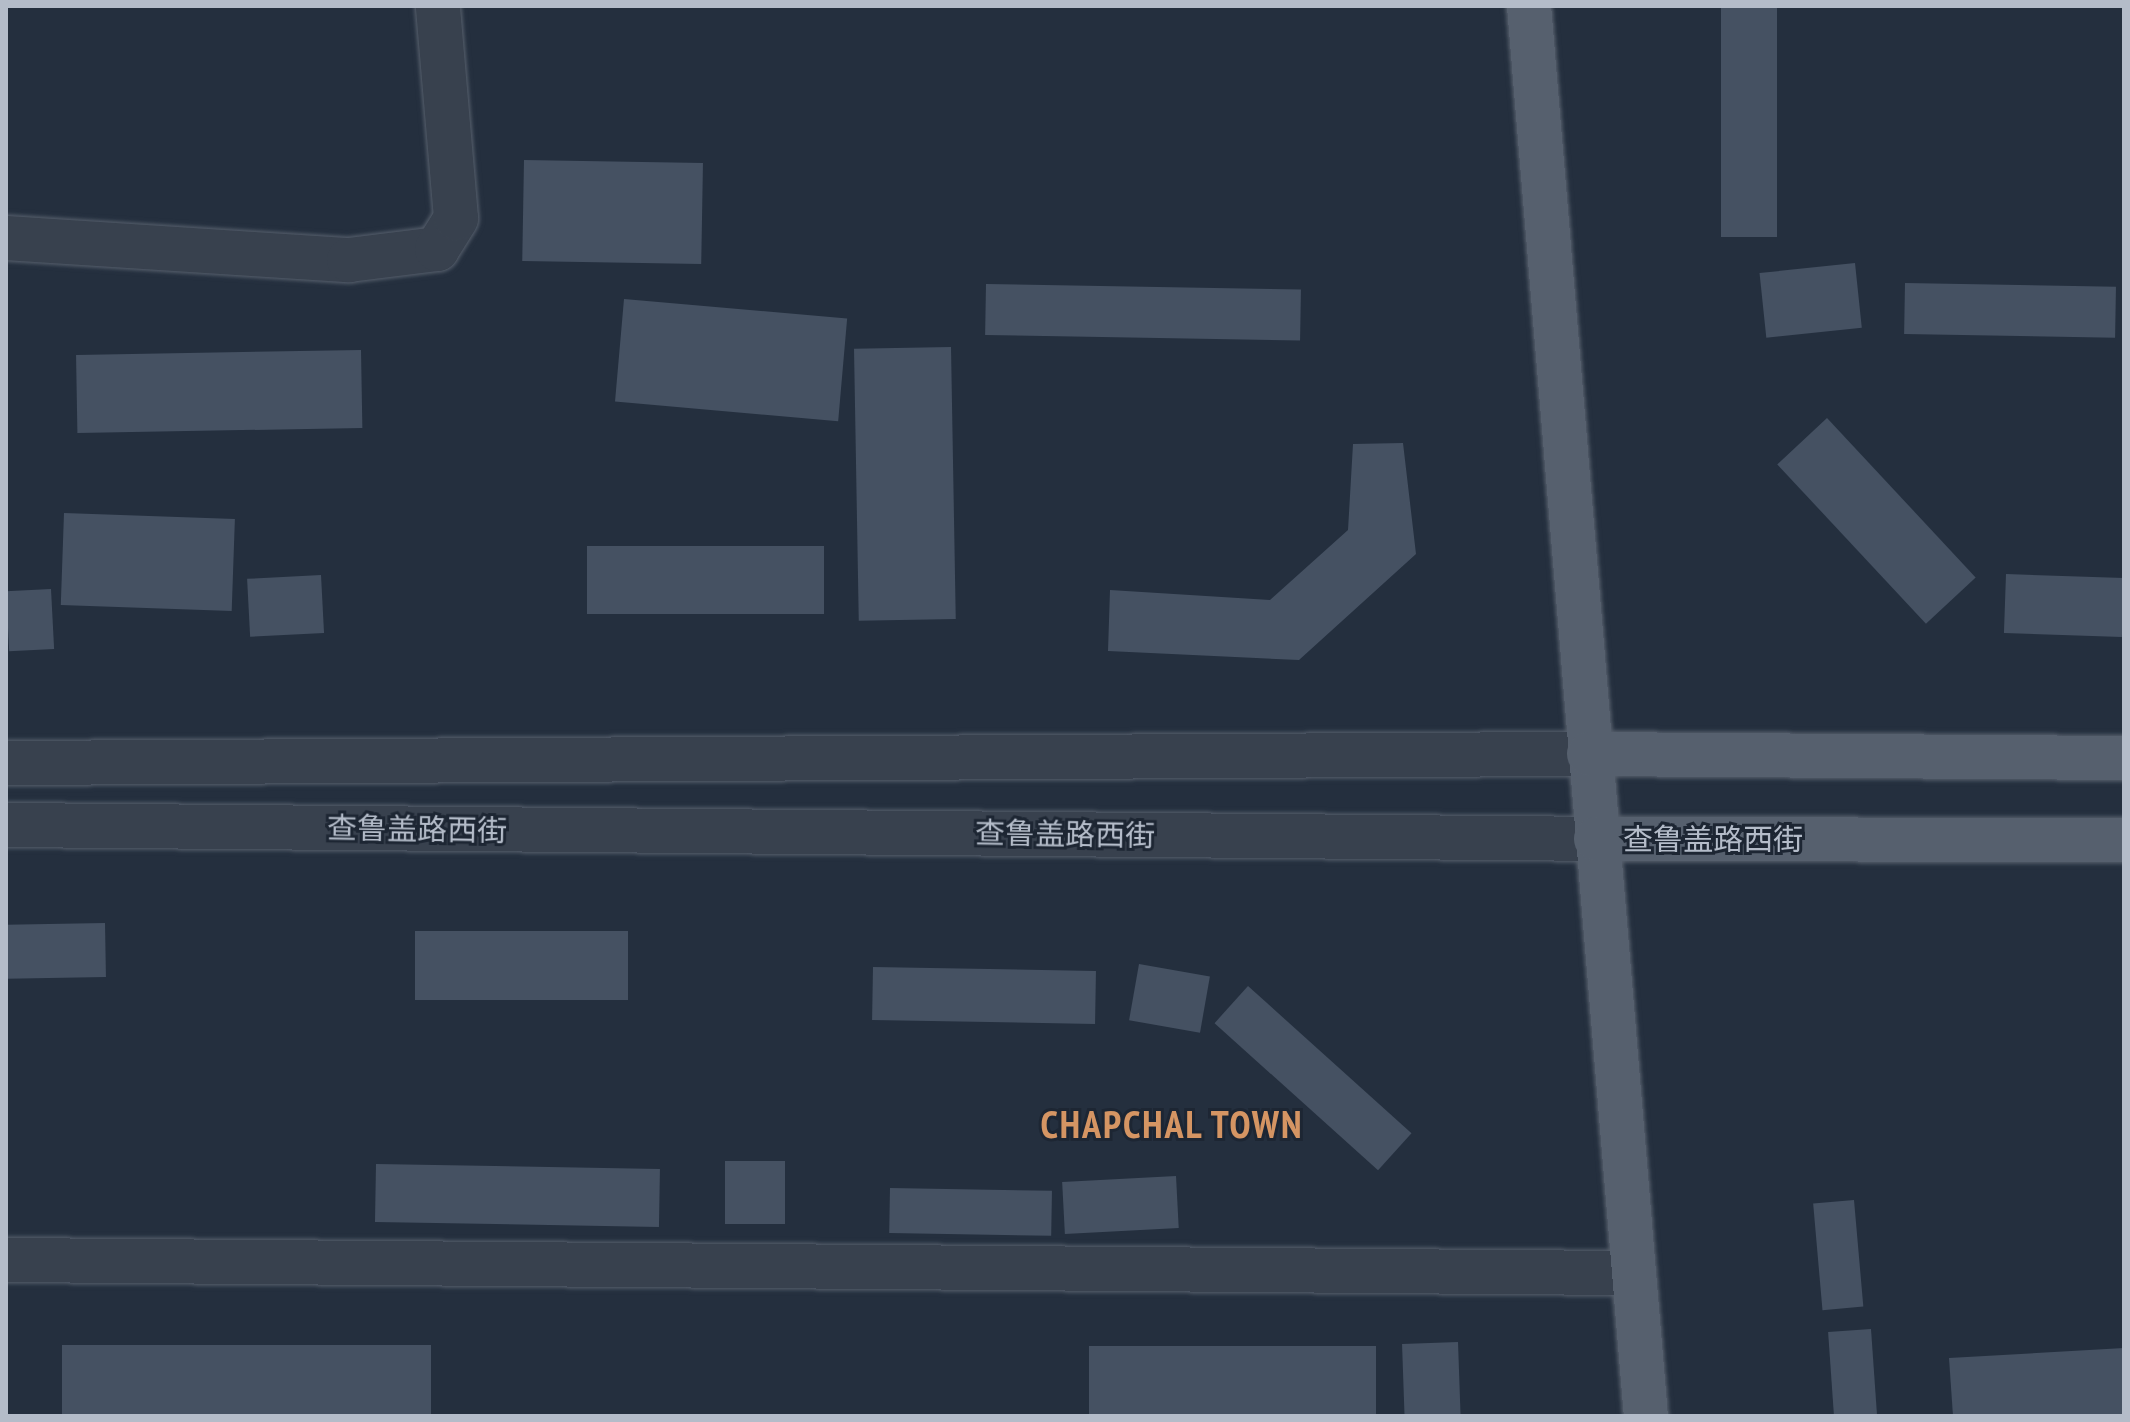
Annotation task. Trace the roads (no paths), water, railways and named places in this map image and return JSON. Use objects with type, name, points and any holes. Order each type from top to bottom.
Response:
[{"type":"main road","points":[[1529,6],[1646,1416]]},
{"type":"main road","points":[[1589,754],[2124,758]]},
{"type":"main road","name":"查鲁盖路西街","points":[[1596,839],[2124,840]]},
{"type":"street","points":[[6,238],[349,260],[437,249],[456,218],[438,6]]},
{"type":"street","points":[[6,763],[1589,754]]},
{"type":"street","name":"查鲁盖路西街","points":[[6,825],[1596,839]]},
{"type":"street","points":[[6,1260],[1634,1273]]},
{"type":"district","name":"CHAPCHAL TOWN","points":[[1172,1124]]}]
